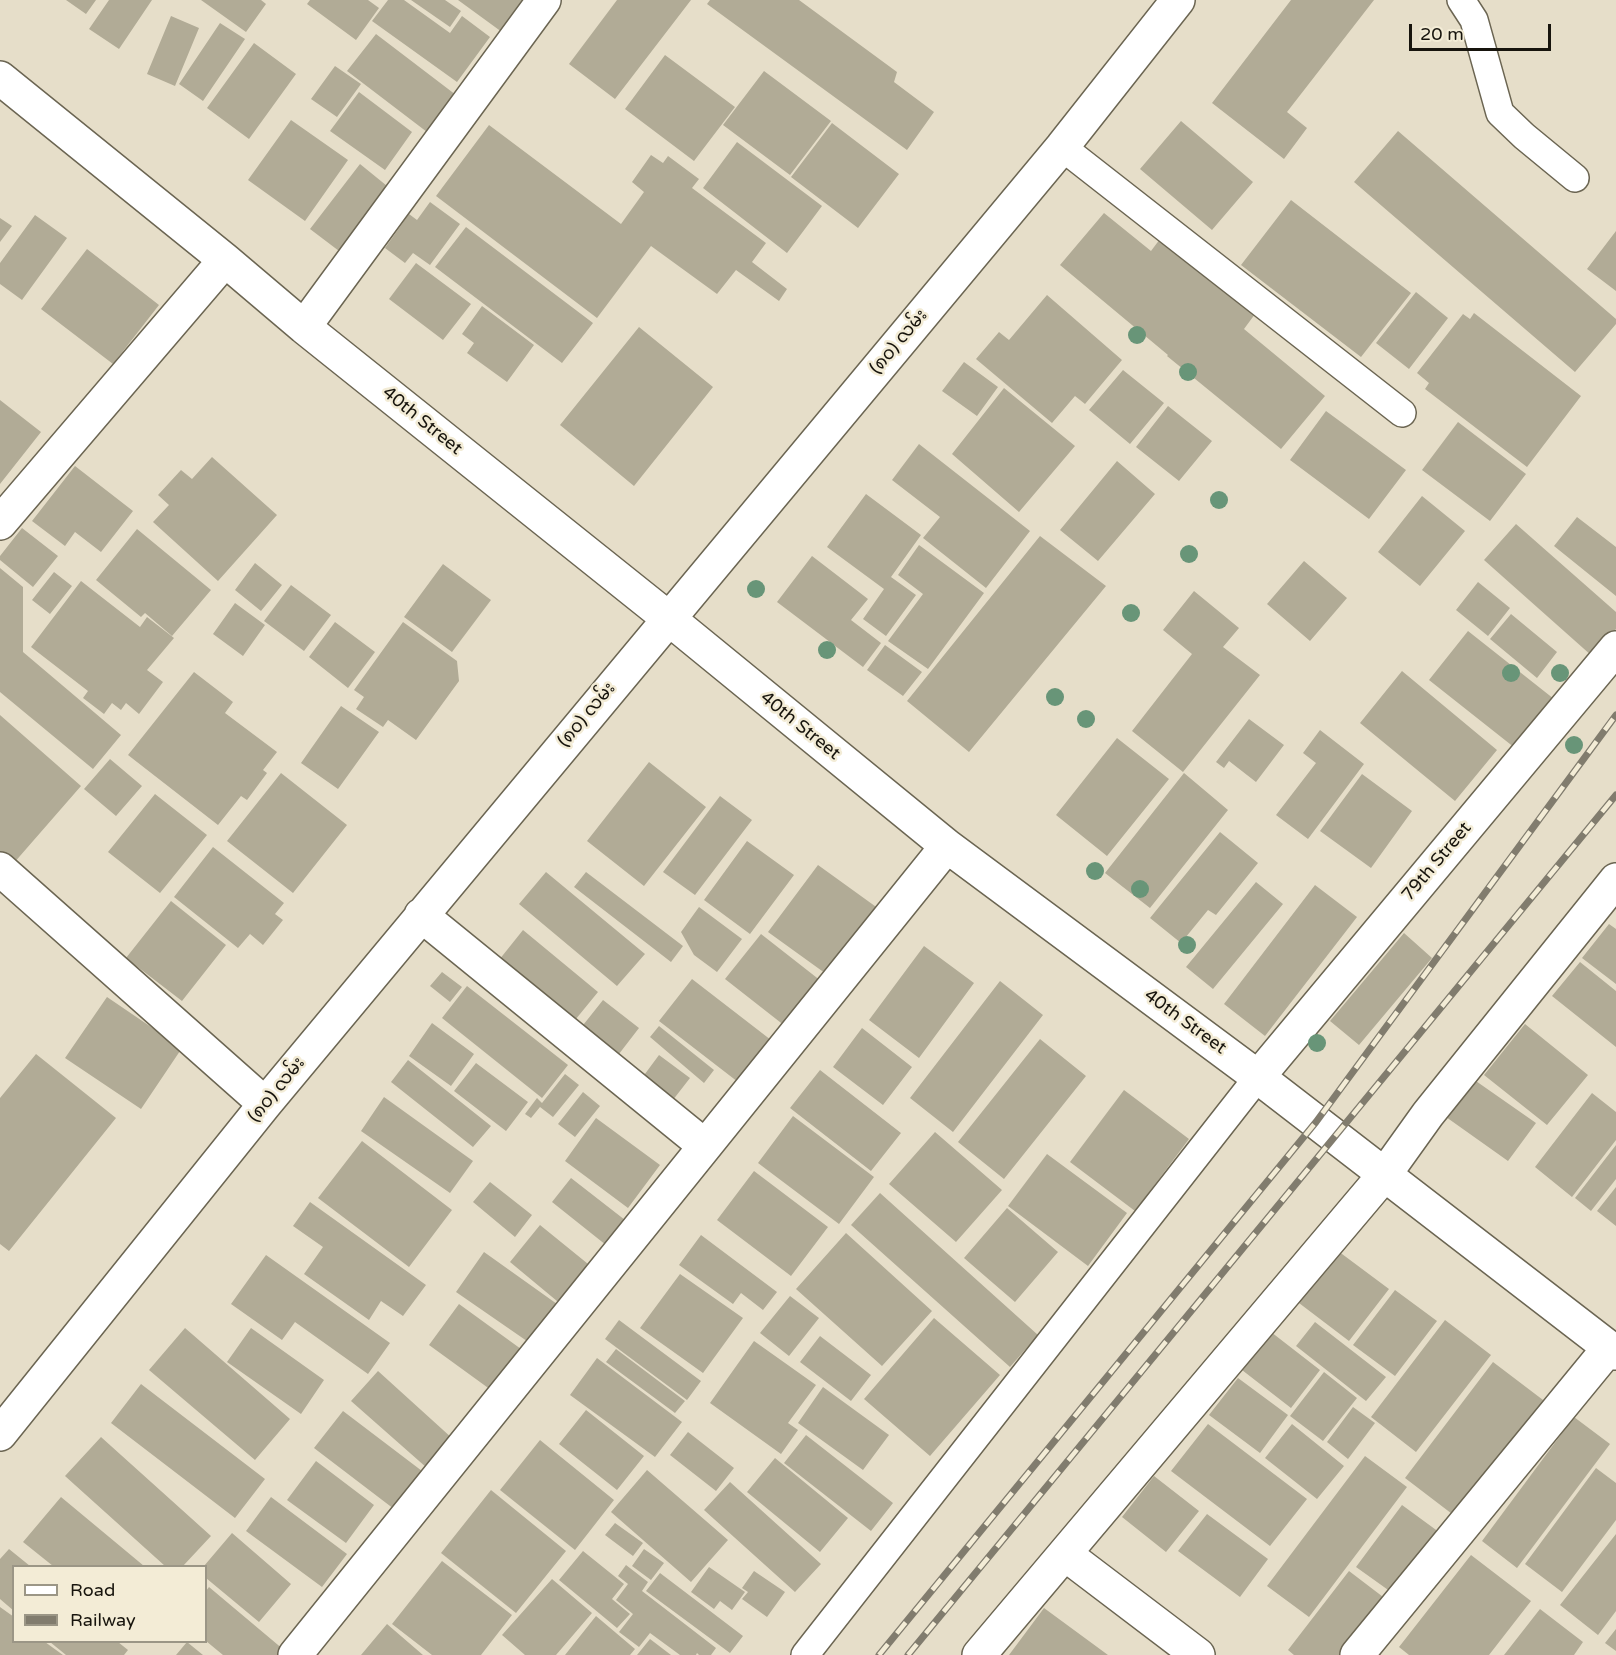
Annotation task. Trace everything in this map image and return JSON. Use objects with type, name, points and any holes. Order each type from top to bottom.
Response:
[{"type":"street","points":[[304,327],[544,0]]},
{"type":"street","name":"(၈၀) လမ်း","points":[[0,1434],[265,1104],[1062,147],[1178,0]]},
{"type":"street","name":"40th Street","points":[[0,78],[304,327],[668,618],[947,846],[1258,1077],[1612,1350]]},
{"type":"street","points":[[0,523],[225,260]]},
{"type":"street","name":"79th Street","points":[[1258,1077],[1616,648]]},
{"type":"street","points":[[295,1655],[947,846]]},
{"type":"street","points":[[0,869],[265,1104]]},
{"type":"street","points":[[979,1655],[1385,1174],[1428,1114],[1616,880]]},
{"type":"street","points":[[422,915],[705,1146]]},
{"type":"street","points":[[1357,1655],[1612,1350]]},
{"type":"street","points":[[1065,1554],[1198,1655]]},
{"type":"lane","points":[[1461,0],[1474,20],[1500,113],[1575,178]]},
{"type":"lane","points":[[1062,147],[1402,413]]},
{"type":"lane","points":[[805,1655],[1258,1077]]},
{"type":"building","points":[[66,0],[96,0],[86,14]]},
{"type":"building","points":[[109,0],[152,0],[119,49],[89,29]]},
{"type":"building","points":[[201,0],[261,0],[266,4],[246,32]]},
{"type":"building","points":[[310,0],[368,0],[379,8],[356,40],[307,4]]},
{"type":"building","points":[[388,0],[404,0],[450,33],[462,16],[490,37],[457,82],[372,21]]},
{"type":"building","points":[[411,0],[445,0],[461,11],[450,27]]},
{"type":"building","points":[[458,0],[532,0],[506,35]]},
{"type":"building","points":[[617,0],[691,0],[615,99],[569,64]]},
{"type":"building","points":[[710,0],[799,0],[897,72],[894,82],[934,112],[907,150],[707,4]]},
{"type":"building","points":[[1291,0],[1374,0],[1287,112],[1307,128],[1284,159],[1212,103]]},
{"type":"building","points":[[171,16],[199,28],[175,86],[147,74]]},
{"type":"building","points":[[220,23],[245,39],[203,101],[179,84]]},
{"type":"building","points":[[376,34],[456,95],[427,132],[347,71]]},
{"type":"building","points":[[254,43],[296,74],[249,139],[207,108]]},
{"type":"building","points":[[665,55],[735,107],[694,161],[625,109]]},
{"type":"building","points":[[335,66],[361,84],[337,117],[311,99]]},
{"type":"building","points":[[764,71],[831,121],[790,175],[723,125]]},
{"type":"building","points":[[359,92],[412,132],[385,170],[330,131]]},
{"type":"building","points":[[291,120],[348,160],[305,221],[248,180]]},
{"type":"building","points":[[1181,121],[1253,182],[1212,230],[1140,169]]},
{"type":"building","points":[[832,123],[899,174],[858,228],[791,177]]},
{"type":"building","points":[[489,125],[621,224],[644,192],[632,182],[651,155],[663,163],[668,156],[699,179],[692,188],[766,243],[752,262],[787,289],[779,301],[736,270],[717,294],[651,246],[597,318],[436,196]]},
{"type":"building","points":[[1398,131],[1616,319],[1616,324],[1575,372],[1354,182]]},
{"type":"building","points":[[737,142],[822,206],[787,253],[703,188]]},
{"type":"building","points":[[360,164],[392,190],[343,254],[310,229]]},
{"type":"building","points":[[1291,200],[1411,293],[1361,357],[1241,265]]},
{"type":"building","points":[[430,202],[460,224],[430,265],[413,253],[405,263],[385,248],[409,214],[417,220]]},
{"type":"building","points":[[1104,213],[1151,251],[1163,235],[1258,310],[1244,329],[1325,396],[1281,449],[1060,265]]},
{"type":"building","points":[[35,215],[67,238],[22,300],[0,284],[0,263]]},
{"type":"building","points":[[0,218],[12,226],[0,242]]},
{"type":"building","points":[[466,227],[593,323],[562,363],[435,267]]},
{"type":"building","points":[[1616,231],[1616,291],[1587,269]]},
{"type":"building","points":[[87,249],[159,305],[113,364],[41,309]]},
{"type":"building","points":[[416,263],[471,304],[443,340],[389,299]]},
{"type":"building","points":[[1416,292],[1448,318],[1409,369],[1376,343]]},
{"type":"building","points":[[1047,295],[1122,360],[1085,404],[1075,396],[1052,423],[976,359],[999,332],[1009,340]]},
{"type":"building","points":[[482,306],[534,345],[507,382],[467,353],[474,343],[462,334]]},
{"type":"building","points":[[1474,313],[1581,396],[1527,467],[1425,389],[1429,383],[1417,373],[1463,314],[1470,319]]},
{"type":"building","points":[[639,327],[713,387],[634,486],[560,425]]},
{"type":"building","points":[[964,362],[998,387],[977,416],[942,391]]},
{"type":"building","points":[[1123,370],[1164,403],[1130,444],[1089,410]]},
{"type":"building","points":[[1004,388],[1075,446],[1019,512],[952,454]]},
{"type":"building","points":[[0,400],[41,432],[0,484]]},
{"type":"building","points":[[1168,406],[1212,441],[1179,481],[1136,447]]},
{"type":"building","points":[[1326,411],[1406,470],[1369,519],[1290,460]]},
{"type":"building","points":[[1458,422],[1526,474],[1490,521],[1422,470]]},
{"type":"building","points":[[919,444],[1030,531],[986,588],[923,538],[940,517],[892,480]]},
{"type":"building","points":[[212,457],[277,515],[218,581],[153,522],[169,505],[158,495],[181,470],[192,479]]},
{"type":"building","points":[[1117,461],[1155,494],[1098,561],[1060,530]]},
{"type":"building","points":[[75,466],[133,511],[101,552],[75,532],[65,546],[32,521]]},
{"type":"building","points":[[866,494],[921,535],[891,577],[916,595],[886,636],[863,619],[884,589],[827,547]]},
{"type":"building","points":[[1422,496],[1465,531],[1420,586],[1378,552]]},
{"type":"building","points":[[1577,517],[1616,547],[1616,596],[1554,546]]},
{"type":"building","points":[[1516,524],[1616,612],[1616,629],[1592,656],[1484,560]]},
{"type":"building","points":[[22,528],[58,556],[33,587],[0,560],[0,556]]},
{"type":"building","points":[[137,529],[211,590],[172,636],[145,613],[141,617],[96,580]]},
{"type":"building","points":[[1040,536],[1106,586],[969,752],[907,701]]},
{"type":"building","points":[[919,545],[984,593],[928,669],[888,641],[923,594],[898,575]]},
{"type":"building","points":[[812,556],[868,599],[851,620],[881,643],[863,667],[777,602]]},
{"type":"building","points":[[1304,561],[1347,598],[1310,641],[1267,604]]},
{"type":"building","points":[[255,563],[282,585],[261,611],[235,590]]},
{"type":"building","points":[[443,564],[491,600],[452,652],[404,617]]},
{"type":"building","points":[[0,568],[23,587],[23,652],[121,735],[93,769],[0,692]]},
{"type":"building","points":[[54,572],[72,586],[50,614],[32,600]]},
{"type":"building","points":[[81,581],[140,627],[147,617],[174,638],[147,670],[163,682],[139,714],[126,703],[121,710],[112,703],[104,714],[83,698],[88,691],[31,647]]},
{"type":"building","points":[[1478,582],[1510,608],[1488,636],[1456,610]]},
{"type":"building","points":[[291,585],[331,615],[304,651],[264,621]]},
{"type":"building","points":[[1194,591],[1239,628],[1223,647],[1260,675],[1183,772],[1132,731],[1192,654],[1163,630]]},
{"type":"building","points":[[235,603],[265,625],[243,656],[213,634]]},
{"type":"building","points":[[1511,614],[1557,652],[1537,678],[1490,639]]},
{"type":"building","points":[[335,622],[375,652],[348,688],[309,657]]},
{"type":"building","points":[[403,622],[457,661],[459,681],[416,740],[388,720],[383,727],[356,709],[364,697],[354,690]]},
{"type":"building","points":[[1468,631],[1554,699],[1515,748],[1429,680]]},
{"type":"building","points":[[885,645],[922,672],[903,696],[867,670]]},
{"type":"building","points":[[1402,671],[1497,750],[1455,801],[1360,723]]},
{"type":"building","points":[[194,672],[233,702],[225,713],[277,752],[263,770],[267,773],[247,800],[241,796],[218,825],[128,755]]},
{"type":"building","points":[[341,706],[379,732],[338,789],[301,763]]},
{"type":"building","points":[[0,715],[81,786],[13,864],[0,853]]},
{"type":"building","points":[[1249,719],[1284,745],[1256,782],[1229,761],[1224,768],[1216,762]]},
{"type":"building","points":[[1320,730],[1364,764],[1308,839],[1276,815],[1316,763],[1303,753]]},
{"type":"building","points":[[1117,738],[1169,779],[1107,856],[1056,815]]},
{"type":"building","points":[[110,759],[142,786],[116,816],[84,789]]},
{"type":"building","points":[[649,762],[706,807],[644,886],[587,841]]},
{"type":"building","points":[[281,773],[347,825],[293,893],[227,841]]},
{"type":"building","points":[[1184,773],[1228,810],[1150,908],[1105,873]]},
{"type":"building","points":[[1362,774],[1412,811],[1371,868],[1320,831]]},
{"type":"building","points":[[155,794],[207,835],[160,893],[108,852]]},
{"type":"building","points":[[720,796],[752,820],[695,895],[663,872]]},
{"type":"building","points":[[1220,832],[1258,863],[1216,915],[1208,910],[1181,943],[1150,918]]},
{"type":"building","points":[[747,841],[794,875],[750,934],[704,900]]},
{"type":"building","points":[[213,847],[284,903],[275,914],[283,920],[263,945],[250,934],[238,948],[174,897]]},
{"type":"building","points":[[818,865],[879,909],[829,976],[768,932]]},
{"type":"building","points":[[546,872],[645,954],[617,986],[519,904]]},
{"type":"building","points":[[586,872],[683,946],[671,962],[574,887]]},
{"type":"building","points":[[1256,882],[1283,904],[1213,989],[1186,967]]},
{"type":"building","points":[[1315,885],[1357,917],[1265,1036],[1224,1004]]},
{"type":"building","points":[[171,901],[226,945],[182,1001],[126,958]]},
{"type":"building","points":[[699,907],[742,939],[717,972],[694,955],[681,932]]},
{"type":"building","points":[[1609,924],[1616,929],[1616,984],[1582,958]]},
{"type":"building","points":[[523,930],[598,992],[571,1025],[495,965]]},
{"type":"building","points":[[1404,933],[1432,958],[1359,1045],[1330,1021]]},
{"type":"building","points":[[761,934],[821,981],[785,1026],[725,979]]},
{"type":"building","points":[[924,946],[974,983],[919,1058],[869,1020]]},
{"type":"building","points":[[1580,962],[1616,991],[1616,1047],[1552,996]]},
{"type":"building","points":[[442,972],[462,987],[450,1002],[430,986]]},
{"type":"building","points":[[692,979],[771,1040],[738,1082],[659,1021]]},
{"type":"building","points":[[1000,981],[1043,1015],[953,1132],[910,1098]]},
{"type":"building","points":[[467,986],[568,1065],[542,1098],[442,1018]]},
{"type":"building","points":[[107,997],[182,1048],[141,1109],[65,1058]]},
{"type":"building","points":[[603,1000],[639,1028],[612,1063],[576,1034]]},
{"type":"building","points":[[432,1023],[474,1054],[451,1086],[409,1056]]},
{"type":"building","points":[[1525,1024],[1588,1075],[1547,1125],[1484,1075]]},
{"type":"building","points":[[659,1026],[714,1070],[704,1083],[650,1037]]},
{"type":"building","points":[[862,1028],[912,1067],[883,1105],[833,1067]]},
{"type":"building","points":[[1040,1039],[1086,1076],[1004,1179],[958,1142]]},
{"type":"building","points":[[36,1054],[116,1118],[9,1251],[0,1244],[0,1098]]},
{"type":"building","points":[[659,1055],[690,1078],[669,1105],[639,1082]]},
{"type":"building","points":[[408,1060],[491,1126],[473,1147],[391,1082]]},
{"type":"building","points":[[476,1063],[528,1102],[506,1131],[454,1091]]},
{"type":"building","points":[[820,1070],[901,1133],[871,1171],[790,1108]]},
{"type":"building","points":[[565,1074],[579,1085],[553,1117],[540,1107],[531,1118],[525,1114],[537,1098],[542,1103]]},
{"type":"building","points":[[1473,1079],[1536,1123],[1508,1161],[1446,1117]]},
{"type":"building","points":[[1124,1090],[1189,1139],[1135,1211],[1070,1162]]},
{"type":"building","points":[[583,1092],[600,1106],[575,1137],[558,1124]]},
{"type":"building","points":[[1592,1093],[1616,1112],[1616,1140],[1572,1197],[1535,1167]]},
{"type":"building","points":[[384,1097],[473,1161],[450,1193],[361,1131]]},
{"type":"building","points":[[793,1116],[874,1177],[839,1224],[758,1163]]},
{"type":"building","points":[[596,1118],[660,1165],[628,1208],[565,1161]]},
{"type":"building","points":[[935,1132],[1002,1190],[956,1242],[889,1184]]},
{"type":"building","points":[[362,1141],[452,1210],[409,1267],[318,1198]]},
{"type":"building","points":[[1616,1145],[1616,1179],[1591,1211],[1575,1198]]},
{"type":"building","points":[[1047,1154],[1127,1213],[1088,1266],[1008,1206]]},
{"type":"building","points":[[754,1171],[828,1227],[791,1276],[717,1220]]},
{"type":"building","points":[[571,1178],[625,1220],[606,1245],[552,1202]]},
{"type":"building","points":[[490,1182],[532,1215],[515,1237],[473,1202]]},
{"type":"building","points":[[1616,1187],[1616,1226],[1597,1211]]},
{"type":"building","points":[[880,1193],[1038,1335],[1010,1367],[851,1225]]},
{"type":"building","points":[[310,1202],[426,1285],[403,1316],[381,1301],[369,1320],[304,1274],[323,1247],[293,1226]]},
{"type":"building","points":[[1007,1208],[1058,1252],[1015,1302],[964,1258]]},
{"type":"building","points":[[540,1225],[593,1268],[563,1306],[510,1262]]},
{"type":"building","points":[[846,1233],[932,1311],[882,1366],[796,1289]]},
{"type":"building","points":[[701,1235],[777,1292],[763,1310],[741,1293],[733,1304],[679,1265]]},
{"type":"building","points":[[1338,1251],[1389,1289],[1349,1341],[1299,1303]]},
{"type":"building","points":[[484,1252],[564,1309],[537,1348],[456,1292]]},
{"type":"building","points":[[266,1255],[390,1343],[368,1374],[295,1322],[282,1340],[231,1304]]},
{"type":"building","points":[[680,1274],[743,1318],[703,1373],[640,1328]]},
{"type":"building","points":[[1395,1290],[1437,1321],[1395,1376],[1353,1345]]},
{"type":"building","points":[[790,1296],[819,1318],[789,1356],[760,1333]]},
{"type":"building","points":[[459,1304],[521,1349],[491,1390],[429,1345]]},
{"type":"building","points":[[934,1318],[1000,1375],[930,1456],[864,1399]]},
{"type":"building","points":[[619,1320],[701,1381],[687,1400],[605,1339]]},
{"type":"building","points":[[1445,1320],[1491,1355],[1416,1452],[1371,1417]]},
{"type":"building","points":[[1315,1322],[1386,1377],[1366,1401],[1296,1346]]},
{"type":"building","points":[[185,1328],[290,1419],[255,1460],[149,1370]]},
{"type":"building","points":[[251,1328],[324,1380],[301,1414],[227,1362]]},
{"type":"building","points":[[1271,1332],[1320,1370],[1291,1408],[1242,1370]]},
{"type":"building","points":[[820,1336],[871,1375],[851,1401],[800,1362]]},
{"type":"building","points":[[754,1341],[816,1385],[788,1423],[798,1430],[781,1454],[710,1403]]},
{"type":"building","points":[[616,1349],[685,1401],[675,1413],[606,1362]]},
{"type":"building","points":[[597,1358],[682,1422],[655,1457],[570,1395]]},
{"type":"building","points":[[1493,1362],[1547,1403],[1460,1520],[1405,1478]]},
{"type":"building","points":[[378,1371],[453,1439],[427,1468],[351,1401]]},
{"type":"building","points":[[1324,1372],[1357,1398],[1323,1441],[1290,1416]]},
{"type":"building","points":[[1238,1378],[1288,1415],[1260,1453],[1209,1415]]},
{"type":"building","points":[[141,1384],[265,1479],[235,1518],[111,1423]]},
{"type":"building","points":[[823,1387],[889,1435],[863,1470],[798,1423]]},
{"type":"building","points":[[1353,1407],[1375,1423],[1348,1459],[1327,1442]]},
{"type":"building","points":[[586,1410],[644,1456],[617,1490],[559,1444]]},
{"type":"building","points":[[343,1411],[422,1471],[394,1509],[314,1448]]},
{"type":"building","points":[[1574,1417],[1610,1444],[1517,1568],[1482,1541]]},
{"type":"building","points":[[1208,1424],[1307,1499],[1270,1546],[1171,1471]]},
{"type":"building","points":[[1292,1424],[1344,1466],[1317,1499],[1265,1458]]},
{"type":"building","points":[[688,1432],[734,1468],[716,1491],[670,1455]]},
{"type":"building","points":[[806,1435],[893,1503],[871,1531],[784,1463]]},
{"type":"building","points":[[101,1437],[211,1536],[184,1565],[164,1565],[65,1476]]},
{"type":"building","points":[[540,1440],[614,1500],[575,1550],[500,1490]]},
{"type":"building","points":[[1365,1456],[1407,1487],[1309,1617],[1267,1586]]},
{"type":"building","points":[[775,1458],[848,1518],[820,1552],[747,1492]]},
{"type":"building","points":[[316,1461],[374,1505],[346,1543],[287,1500]]},
{"type":"building","points":[[1596,1468],[1616,1483],[1616,1520],[1562,1592],[1525,1564]]},
{"type":"building","points":[[647,1470],[728,1540],[691,1582],[611,1512]]},
{"type":"building","points":[[1154,1476],[1199,1511],[1166,1552],[1122,1517]]},
{"type":"building","points":[[730,1482],[821,1564],[795,1592],[704,1510]]},
{"type":"building","points":[[491,1490],[566,1551],[516,1613],[441,1553]]},
{"type":"building","points":[[61,1497],[143,1565],[52,1565],[23,1542]]},
{"type":"building","points":[[271,1497],[347,1554],[322,1587],[246,1531]]},
{"type":"building","points":[[1402,1505],[1443,1535],[1398,1597],[1356,1567]]},
{"type":"building","points":[[1207,1514],[1268,1559],[1240,1597],[1178,1551]]},
{"type":"building","points":[[615,1523],[643,1543],[633,1556],[605,1535]]},
{"type":"building","points":[[232,1533],[291,1584],[259,1622],[207,1579],[207,1565],[205,1565]]},
{"type":"building","points":[[1616,1534],[1616,1611],[1598,1635],[1560,1605]]},
{"type":"building","points":[[9,1549],[29,1565],[12,1565],[12,1609],[0,1599],[0,1559]]},
{"type":"building","points":[[644,1549],[664,1563],[651,1580],[632,1566]]},
{"type":"building","points":[[583,1551],[624,1584],[612,1599],[630,1614],[617,1628],[559,1580]]},
{"type":"building","points":[[1471,1555],[1531,1601],[1489,1655],[1409,1655],[1399,1647]]},
{"type":"building","points":[[442,1561],[512,1615],[481,1655],[432,1655],[392,1624]]},
{"type":"building","points":[[626,1565],[648,1582],[642,1591],[716,1648],[711,1655],[697,1653],[696,1655],[680,1655],[650,1633],[639,1647],[619,1632],[633,1614],[616,1600],[628,1584],[618,1576]]},
{"type":"building","points":[[709,1567],[745,1592],[732,1610],[720,1601],[714,1609],[691,1592]]},
{"type":"building","points":[[754,1571],[785,1592],[767,1617],[742,1599],[748,1592],[742,1588]]},
{"type":"building","points":[[1349,1571],[1391,1603],[1351,1655],[1294,1655],[1288,1650]]},
{"type":"building","points":[[660,1573],[743,1636],[730,1653],[646,1591]]},
{"type":"building","points":[[552,1579],[592,1613],[556,1655],[525,1655],[502,1635]]},
{"type":"building","points":[[209,1587],[284,1650],[280,1655],[223,1655],[207,1642],[207,1590]]},
{"type":"building","points":[[0,1607],[12,1616],[12,1643],[46,1643],[63,1655],[0,1655]]},
{"type":"building","points":[[1044,1608],[1108,1655],[1009,1655]]},
{"type":"building","points":[[1540,1609],[1583,1642],[1574,1655],[1504,1655]]},
{"type":"building","points":[[596,1616],[635,1649],[630,1655],[565,1655]]},
{"type":"building","points":[[387,1624],[423,1655],[361,1655]]},
{"type":"building","points":[[1616,1629],[1616,1651],[1605,1643]]},
{"type":"building","points":[[650,1639],[671,1655],[637,1655]]},
{"type":"building","points":[[51,1643],[119,1643],[128,1650],[124,1655],[66,1655]]},
{"type":"building","points":[[188,1643],[203,1655],[176,1655]]},
{"type":"railway","points":[[879,1655],[1316,1122],[1616,715]]},
{"type":"railway","points":[[908,1655],[1616,795]]}]
